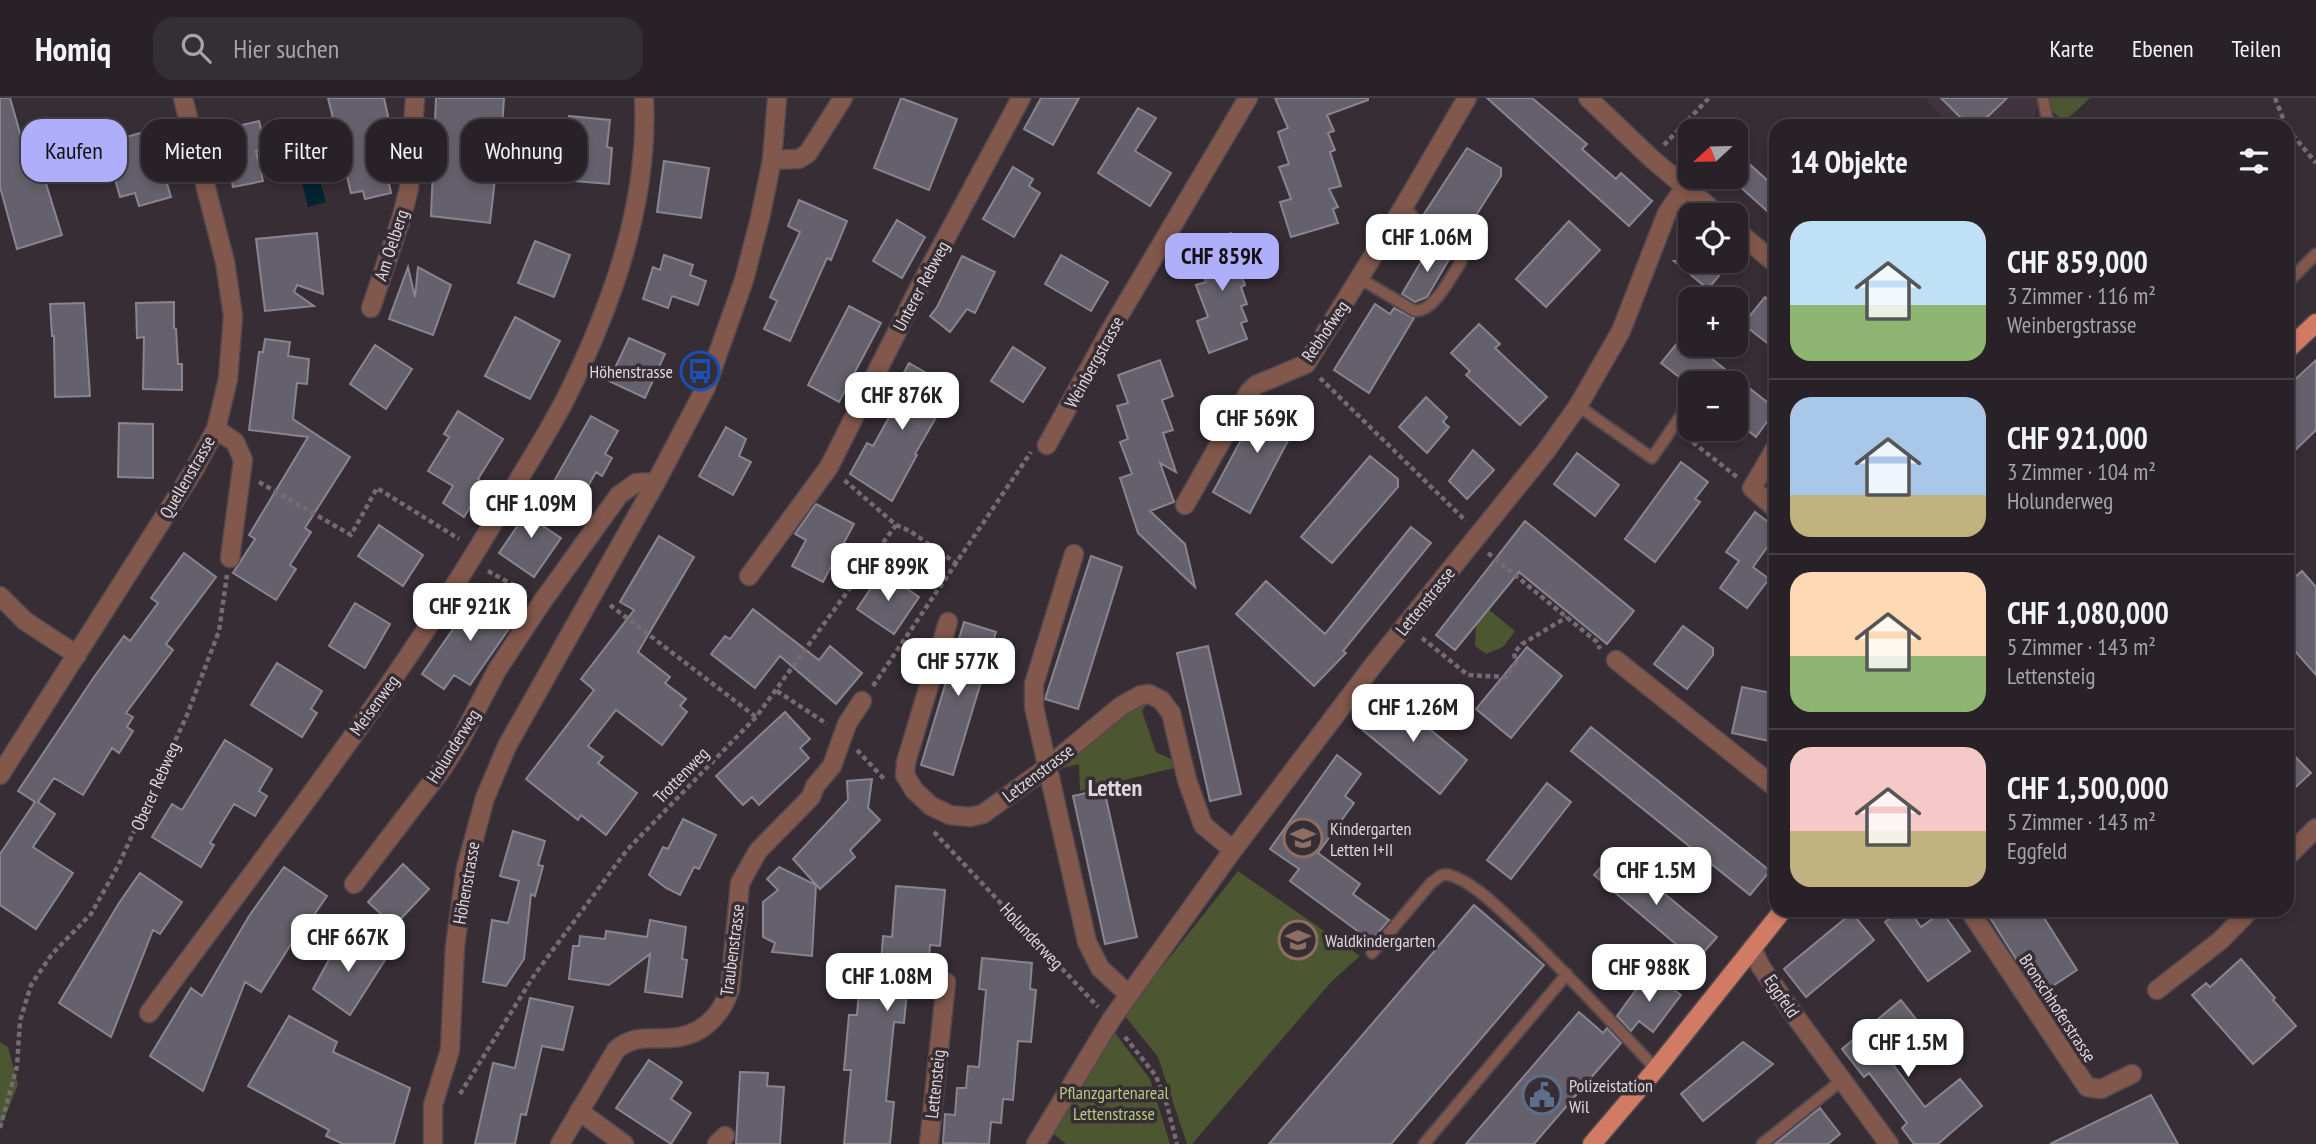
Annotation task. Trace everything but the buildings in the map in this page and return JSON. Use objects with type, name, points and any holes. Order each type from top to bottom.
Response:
[{"type":"main road","points":[[2294,338],[2316,323]]},
{"type":"main road","points":[[1592,1144],[1656,1069],[1777,917]]},
{"type":"street","name":"Quellenstrasse","points":[[0,775],[194,470],[215,429],[228,379],[233,316],[225,262],[183,98]]},
{"type":"street","name":"Am Oelberg","points":[[371,308],[409,188],[415,98]]},
{"type":"street","name":"Meisenweg","points":[[149,1013],[410,655],[475,556],[565,400],[598,329],[628,239],[639,185],[644,98]]},
{"type":"street","name":"Höhenstrasse","points":[[433,1144],[433,1105],[450,1050],[455,946],[464,881],[485,799],[507,746],[695,409],[720,350],[744,280],[772,160],[777,98]]},
{"type":"street","points":[[772,160],[799,159],[808,153],[843,98]]},
{"type":"street","name":"Unterer Rebweg","points":[[749,576],[829,467],[920,286],[1021,98]]},
{"type":"street","name":"Weinbergstrasse","points":[[1048,445],[1107,337],[1248,98]]},
{"type":"street","name":"Rebhofweg","points":[[1185,505],[1249,393],[1256,385],[1306,364],[1405,206],[1467,98]]},
{"type":"street","points":[[1588,98],[1678,181]]},
{"type":"street","name":"Lettenstrasse","points":[[1036,1144],[1111,1020],[1233,850],[1406,625],[1546,451],[1577,406],[1621,331],[1667,213],[1684,189]]},
{"type":"street","points":[[1687,189],[1704,203]]},
{"type":"street","points":[[1748,240],[1769,258]]},
{"type":"street","points":[[215,429],[235,442],[243,460],[230,558]]},
{"type":"street","points":[[1769,459],[1752,488],[1769,503]]},
{"type":"street","name":"Holunderweg","points":[[354,884],[442,769],[460,741],[497,670],[542,601],[619,495],[636,483],[656,482]]},
{"type":"street","points":[[1074,554],[1034,684],[1034,707],[1082,924],[1093,957],[1110,979],[1129,995]]},
{"type":"street","points":[[0,596],[25,621],[77,655]]},
{"type":"street","name":"Letzenstrasse","points":[[948,622],[906,762],[905,775],[914,790],[931,806],[950,815],[970,817],[984,814],[1049,766],[1121,706],[1141,695],[1149,694],[1161,700],[1171,713],[1187,780],[1203,825],[1233,850]]},
{"type":"street","points":[[1616,660],[1769,782]]},
{"type":"street","name":"Traubenstrasse","points":[[559,1144],[616,1049],[624,1042],[645,1037],[683,1036],[696,1032],[706,1026],[725,1003],[730,989],[740,883],[758,851],[811,797],[815,786],[849,741],[862,701]]},
{"type":"street","points":[[2294,850],[2316,828]]},
{"type":"street","name":"Bronschhoferstrasse","points":[[1974,917],[2087,1087],[2101,1089],[2133,1074]]},
{"type":"street","points":[[2157,990],[2221,940],[2243,917]]},
{"type":"street","name":"Eggfeld","points":[[1752,948],[1761,967],[1889,1144]]},
{"type":"street","name":"Lettensteig","points":[[929,1144],[946,982]]},
{"type":"street","points":[[579,1111],[624,1144]]},
{"type":"lane","points":[[2043,98],[2048,119]]},
{"type":"lane","points":[[1359,278],[1421,312],[1430,307],[1461,262],[1455,248],[1420,225],[1405,206]]},
{"type":"lane","points":[[2294,276],[2316,254]]},
{"type":"lane","points":[[1577,406],[1652,458],[1678,420]]},
{"type":"lane","points":[[1372,953],[1431,883],[1442,875],[1450,876],[1464,882],[1494,904],[1567,974],[1656,1069]]},
{"type":"lane","points":[[1424,1144],[1567,974]]},
{"type":"lane","points":[[1762,1144],[1841,1081]]},
{"type":"path","points":[[1652,159],[1709,98]]},
{"type":"path","points":[[2275,98],[2283,119]]},
{"type":"path","points":[[2294,136],[2316,163]]},
{"type":"path","points":[[1306,364],[1477,538],[1597,642],[1601,650],[1616,660]]},
{"type":"path","points":[[1673,427],[1752,488]]},
{"type":"path","points":[[862,701],[1033,449],[1048,445]]},
{"type":"path","points":[[829,467],[896,525],[910,531],[957,564]]},
{"type":"path","points":[[242,473],[351,535],[377,488],[542,601]]},
{"type":"path","name":"Trottenweg","points":[[433,1105],[449,1105],[454,1102],[535,974],[627,850],[756,717],[896,525]]},
{"type":"path","name":"Oberer Rebweg","points":[[0,1128],[17,1066],[20,1021],[31,985],[52,954],[91,914],[119,864],[187,715],[219,631],[230,558]]},
{"type":"path","points":[[592,592],[756,717]]},
{"type":"path","points":[[1406,625],[1468,674],[1506,677],[1516,663],[1514,653],[1522,645],[1567,617]]},
{"type":"path","points":[[777,691],[849,741],[892,788]]},
{"type":"path","name":"Holunderweg","points":[[930,828],[1111,1020],[1156,1076],[1177,1144]]},
{"type":"shaded area","points":[[1925,98],[2042,98],[2033,119],[1944,119]]},
{"type":"green space","points":[[2049,98],[2090,98],[2067,119],[2061,119],[2052,111]]},
{"type":"green space","points":[[1488,609],[1515,631],[1503,647],[1486,654],[1475,646],[1476,625]]},
{"type":"green space","points":[[1141,705],[1146,705],[1142,711],[1156,752],[1177,762],[1178,767],[1080,791],[1079,764],[1063,768],[1070,758],[1098,732]]},
{"type":"green space","points":[[1238,871],[1360,956],[1331,982],[1192,1144],[1187,1144],[1158,1057],[1124,1015]]},
{"type":"green space","name":"Pflanzgartenareal Lettenstrasse","points":[[1112,1029],[1150,1079],[1170,1144],[1066,1144],[1050,1131]]},
{"type":"green space","points":[[0,1042],[8,1047],[18,1085],[0,1129]]},
{"type":"water","points":[[302,182],[320,182],[326,202],[308,207]]},
{"type":"place","name":"Höhenstrasse","points":[[700,371]]},
{"type":"place","name":"Kindergarten Letten I+II","points":[[1303,838]]},
{"type":"place","name":"Waldkindergarten","points":[[1298,940]]},
{"type":"place","name":"Polizeistation Wil","points":[[1542,1095]]},
{"type":"district","name":"Letten","points":[[1115,787]]}]
